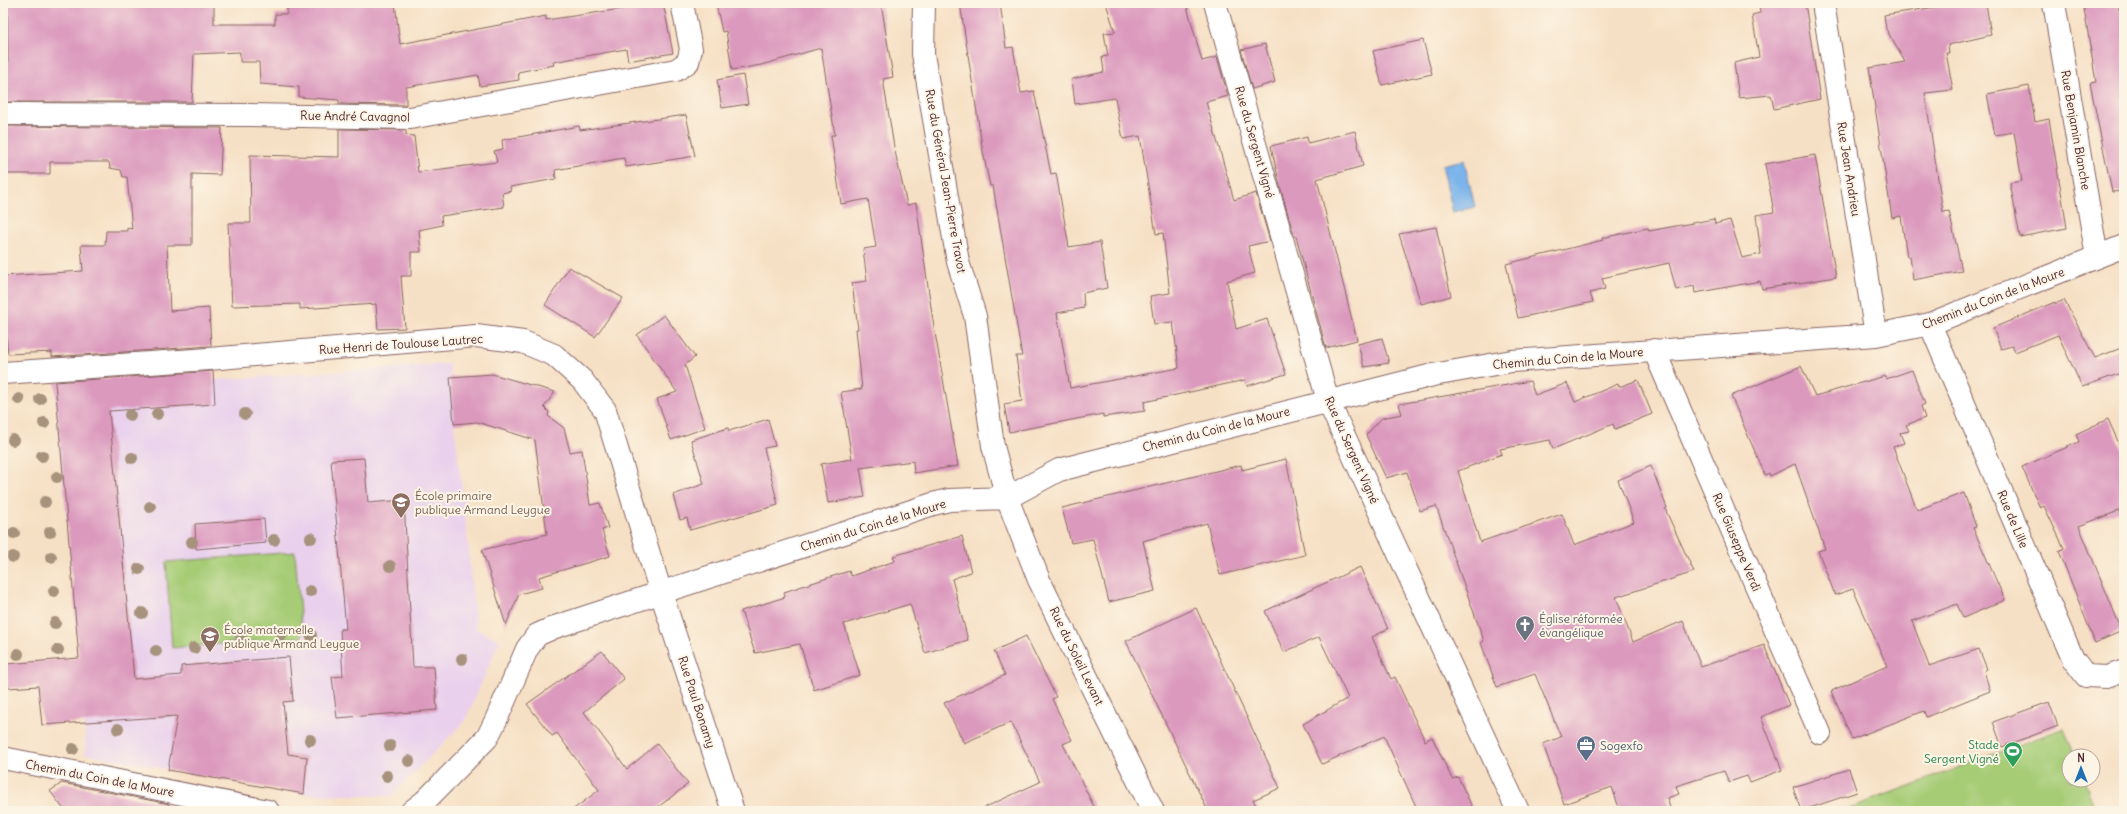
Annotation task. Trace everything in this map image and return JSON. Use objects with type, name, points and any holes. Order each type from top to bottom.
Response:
[{"type":"street","name":"Rue André Cavagnol","points":[[3,114],[249,115],[410,118],[676,70],[688,62],[692,49],[682,3]]},
{"type":"street","name":"Rue du Général Jean-Pierre Travot","points":[[924,3],[923,54],[958,262],[975,316],[993,446],[1008,498]]},
{"type":"street","name":"Rue du Sergent Vigné","points":[[1215,3],[1328,401],[1518,811]]},
{"type":"street","name":"Rue Jean Andrieu","points":[[1823,3],[1876,335]]},
{"type":"street","name":"Rue Benjamin Blanche","points":[[2054,3],[2097,257]]},
{"type":"street","name":"Chemin du Coin de la Moure","points":[[412,811],[487,738],[528,649],[537,635],[554,627],[933,504],[949,500],[1008,498],[1059,470],[1433,375],[1512,361],[1876,335],[1930,324],[2124,246]]},
{"type":"street","name":"Rue de Lille","points":[[1930,324],[2073,658],[2086,676],[2107,677],[2124,671]]},
{"type":"street","name":"Rue Henri de Toulouse Lautrec","points":[[3,372],[209,359],[476,336],[523,342],[554,355],[582,380],[605,410],[662,593]]},
{"type":"street","name":"Rue Giuseppe Verdi","points":[[1654,350],[1820,733]]},
{"type":"street","name":"Rue du Soleil Levant","points":[[1008,498],[1039,580],[1153,811]]},
{"type":"street","name":"Rue Paul Bonamy","points":[[662,593],[727,809]]},
{"type":"street","name":"Chemin du Coin de la Moure","points":[[3,758],[268,811]]},
{"type":"shaded area","points":[[449,364],[476,629],[500,640],[465,721],[391,796],[304,794],[85,754],[85,722],[55,391]]},
{"type":"green space","points":[[295,552],[302,637],[172,648],[166,562]]},
{"type":"green space","name":"Stade Sergent Vigné","points":[[2064,728],[2072,748],[2061,748],[2061,788],[2087,788],[2096,811],[1842,811]]},
{"type":"water","points":[[1464,160],[1475,207],[1453,212],[1442,165]]},
{"type":"building","points":[[7,3],[195,3],[195,5],[214,5],[214,24],[275,24],[275,14],[287,14],[287,3],[395,3],[400,44],[546,16],[546,20],[663,3],[673,53],[628,61],[626,49],[553,62],[554,65],[518,72],[519,80],[480,86],[478,75],[406,87],[406,105],[339,104],[339,100],[299,97],[299,87],[260,84],[259,62],[240,62],[240,52],[194,54],[192,102],[3,102],[3,64],[8,64]]},
{"type":"building","points":[[716,3],[881,3],[893,77],[883,79],[894,147],[907,205],[916,203],[933,321],[958,466],[914,473],[913,461],[860,468],[865,497],[828,503],[821,464],[852,459],[841,392],[862,389],[856,329],[858,329],[852,283],[867,281],[863,249],[876,247],[868,199],[841,204],[831,135],[835,135],[821,48],[761,65],[732,70],[726,31],[722,32]]},
{"type":"building","points":[[960,3],[1000,3],[1006,48],[1013,47],[1021,93],[1034,91],[1051,174],[1056,173],[1069,247],[1100,242],[1107,288],[1083,293],[1084,308],[1057,313],[1070,388],[1179,368],[1173,322],[1154,324],[1150,296],[1170,293],[1163,233],[1156,234],[1140,136],[1123,139],[1115,98],[1075,104],[1072,79],[1104,72],[1102,57],[1108,56],[1104,33],[1115,32],[1106,3],[1186,3],[1202,61],[1217,57],[1228,96],[1206,102],[1234,200],[1256,193],[1270,241],[1248,246],[1255,273],[1227,281],[1236,329],[1267,319],[1286,374],[1247,386],[1245,380],[1144,402],[1145,411],[1103,417],[1103,414],[1009,432],[1004,404],[1022,401],[1016,356],[1022,356],[993,186],[990,186],[983,152]]},
{"type":"building","points":[[1759,3],[1805,3],[1820,99],[1774,109],[1771,95],[1739,98],[1734,63],[1759,57],[1752,15],[1760,13]]},
{"type":"building","points":[[1962,3],[1986,3],[1991,35],[1948,45],[1949,53],[1946,53],[1953,90],[1925,93],[1943,212],[1949,211],[1962,271],[1913,280],[1910,256],[1907,257],[1901,216],[1892,218],[1869,68],[1905,62],[1886,29],[1884,15]]},
{"type":"building","points":[[2083,3],[2118,3],[2119,10],[2124,10],[2124,191],[2112,192],[2090,83],[2096,82]]},
{"type":"building","points":[[1423,40],[1432,74],[1382,85],[1373,51]]},
{"type":"building","points":[[1265,44],[1275,82],[1252,89],[1241,50]]},
{"type":"building","points":[[743,75],[748,104],[722,108],[717,80]]},
{"type":"building","points":[[2029,86],[2035,122],[2049,119],[2067,228],[2020,237],[2010,183],[2022,181],[2014,132],[1995,135],[1987,94]]},
{"type":"building","points":[[686,115],[695,156],[626,167],[624,158],[555,170],[556,179],[510,187],[511,191],[502,193],[504,207],[441,216],[442,225],[419,230],[421,252],[411,252],[411,276],[401,276],[405,328],[378,329],[376,304],[300,309],[300,304],[232,306],[228,223],[251,223],[250,155],[339,157],[339,129],[406,130],[406,135],[414,136],[418,172],[497,162],[494,151],[503,149],[502,140],[579,126],[580,130]]},
{"type":"building","points":[[3,126],[222,128],[220,175],[192,174],[192,245],[167,245],[170,311],[209,308],[211,346],[52,357],[52,352],[8,354],[6,335],[3,335],[3,276],[83,271],[81,245],[105,245],[106,231],[127,231],[127,228],[132,229],[127,177],[123,177],[121,170],[110,168],[109,162],[50,162],[50,174],[3,174]]},
{"type":"building","points":[[1355,131],[1363,166],[1317,179],[1357,340],[1326,348],[1296,236],[1294,236],[1280,186],[1271,146],[1307,137],[1308,143]]},
{"type":"building","points":[[1815,155],[1836,277],[1762,289],[1760,281],[1695,293],[1694,286],[1676,290],[1669,263],[1602,278],[1605,289],[1590,293],[1593,302],[1518,318],[1506,264],[1603,240],[1602,238],[1648,228],[1649,231],[1714,219],[1715,224],[1730,220],[1742,258],[1761,254],[1756,215],[1774,212],[1765,164]]},
{"type":"building","points":[[1436,227],[1451,296],[1421,304],[1399,234]]},
{"type":"building","points":[[569,267],[623,298],[595,337],[545,305]]},
{"type":"building","points":[[2064,300],[2095,358],[2124,347],[2124,372],[2082,387],[2058,335],[2015,352],[2012,346],[2001,349],[1993,328],[2055,302],[2055,304]]},
{"type":"building","points":[[664,315],[695,357],[685,365],[705,428],[671,440],[657,399],[677,392],[637,335]]},
{"type":"building","points":[[1382,338],[1389,363],[1364,367],[1358,344]]},
{"type":"building","points":[[1801,366],[1815,396],[1885,376],[1886,379],[1912,370],[1925,404],[1921,406],[1925,418],[1906,425],[1909,431],[1900,433],[1904,443],[1893,447],[1917,510],[1964,493],[1976,527],[1973,528],[2005,600],[1963,618],[1957,604],[1912,621],[1929,666],[1979,649],[1987,669],[1984,671],[1990,691],[1926,717],[1924,711],[1852,739],[1831,691],[1887,666],[1853,589],[1835,595],[1818,551],[1825,549],[1795,464],[1770,476],[1769,473],[1765,475],[1731,396]]},
{"type":"building","points":[[213,371],[215,404],[109,411],[134,679],[181,675],[181,666],[289,657],[293,701],[283,702],[288,754],[307,757],[304,794],[168,770],[177,716],[42,725],[38,686],[8,688],[6,664],[79,658],[55,382]]},
{"type":"building","points":[[492,374],[555,392],[544,407],[549,412],[548,416],[564,428],[570,452],[582,450],[590,505],[600,503],[608,528],[602,530],[610,556],[539,577],[542,588],[519,594],[506,625],[482,550],[547,534],[535,440],[477,422],[454,424],[450,377]]},
{"type":"building","points":[[1638,380],[1652,414],[1615,429],[1613,424],[1553,449],[1550,440],[1500,449],[1502,454],[1458,471],[1480,542],[1562,514],[1574,545],[1634,522],[1618,480],[1651,466],[1667,508],[1665,509],[1694,572],[1616,597],[1633,642],[1683,621],[1701,667],[1764,645],[1789,705],[1761,717],[1782,770],[1750,782],[1747,776],[1729,782],[1724,771],[1676,786],[1679,794],[1667,798],[1671,811],[1620,811],[1612,787],[1564,804],[1543,744],[1561,737],[1535,674],[1497,687],[1481,643],[1484,641],[1436,506],[1420,511],[1407,472],[1386,478],[1366,435],[1382,418],[1402,414],[1399,404],[1530,381],[1535,395],[1567,383],[1575,402],[1618,384],[1619,387]]},
{"type":"building","points":[[768,419],[775,446],[764,448],[778,505],[690,530],[687,518],[680,520],[673,495],[704,484],[691,440],[728,428],[729,431]]},
{"type":"building","points":[[2108,419],[2124,455],[2124,509],[2079,526],[2122,631],[2095,643],[2059,551],[2064,548],[2044,506],[2040,508],[2022,467],[2079,442],[2076,434]]},
{"type":"building","points":[[364,458],[368,503],[404,500],[413,667],[434,667],[437,710],[337,718],[332,677],[343,676],[340,629],[346,629],[331,460]]},
{"type":"building","points":[[1286,459],[1305,555],[1220,575],[1207,523],[1143,541],[1155,591],[1109,602],[1093,539],[1071,543],[1062,508],[1241,465],[1242,470]]},
{"type":"building","points":[[264,519],[266,543],[196,549],[195,524]]},
{"type":"building","points":[[962,536],[971,572],[952,579],[968,640],[925,653],[910,604],[844,624],[860,675],[814,690],[800,644],[755,653],[741,611],[785,597],[784,592],[849,571],[851,576],[895,561],[893,556]]},
{"type":"building","points":[[1360,567],[1388,629],[1372,637],[1391,679],[1395,677],[1425,741],[1432,737],[1452,779],[1458,777],[1474,811],[1418,811],[1384,736],[1322,764],[1303,724],[1348,698],[1319,637],[1284,652],[1265,611]]},
{"type":"building","points":[[1196,608],[1280,788],[1253,800],[1259,811],[1208,811],[1126,641]]},
{"type":"building","points":[[1026,636],[1056,697],[1052,699],[1072,740],[1063,744],[1096,811],[977,811],[1040,782],[1011,722],[964,743],[944,703],[1005,675],[994,651]]},
{"type":"building","points":[[602,651],[624,679],[584,712],[627,769],[657,744],[688,784],[653,811],[571,811],[599,790],[557,733],[552,736],[527,704]]},
{"type":"building","points":[[2049,702],[2058,726],[2002,747],[1993,722]]},
{"type":"building","points":[[1849,769],[1857,792],[1801,811],[1793,787]]},
{"type":"building","points":[[62,783],[169,804],[168,811],[65,811],[50,791]]},
{"type":"place","name":"École primaire publique Armand Leygue","points":[[401,519]]},
{"type":"place","name":"Église réformée évangélique","points":[[1525,642]]},
{"type":"place","name":"École maternelle publique Armand Leygue","points":[[210,653]]},
{"type":"place","name":"Sogexfo","points":[[1586,762]]},
{"type":"place","name":"Stade Sergent Vigné","points":[[2013,768]]}]
